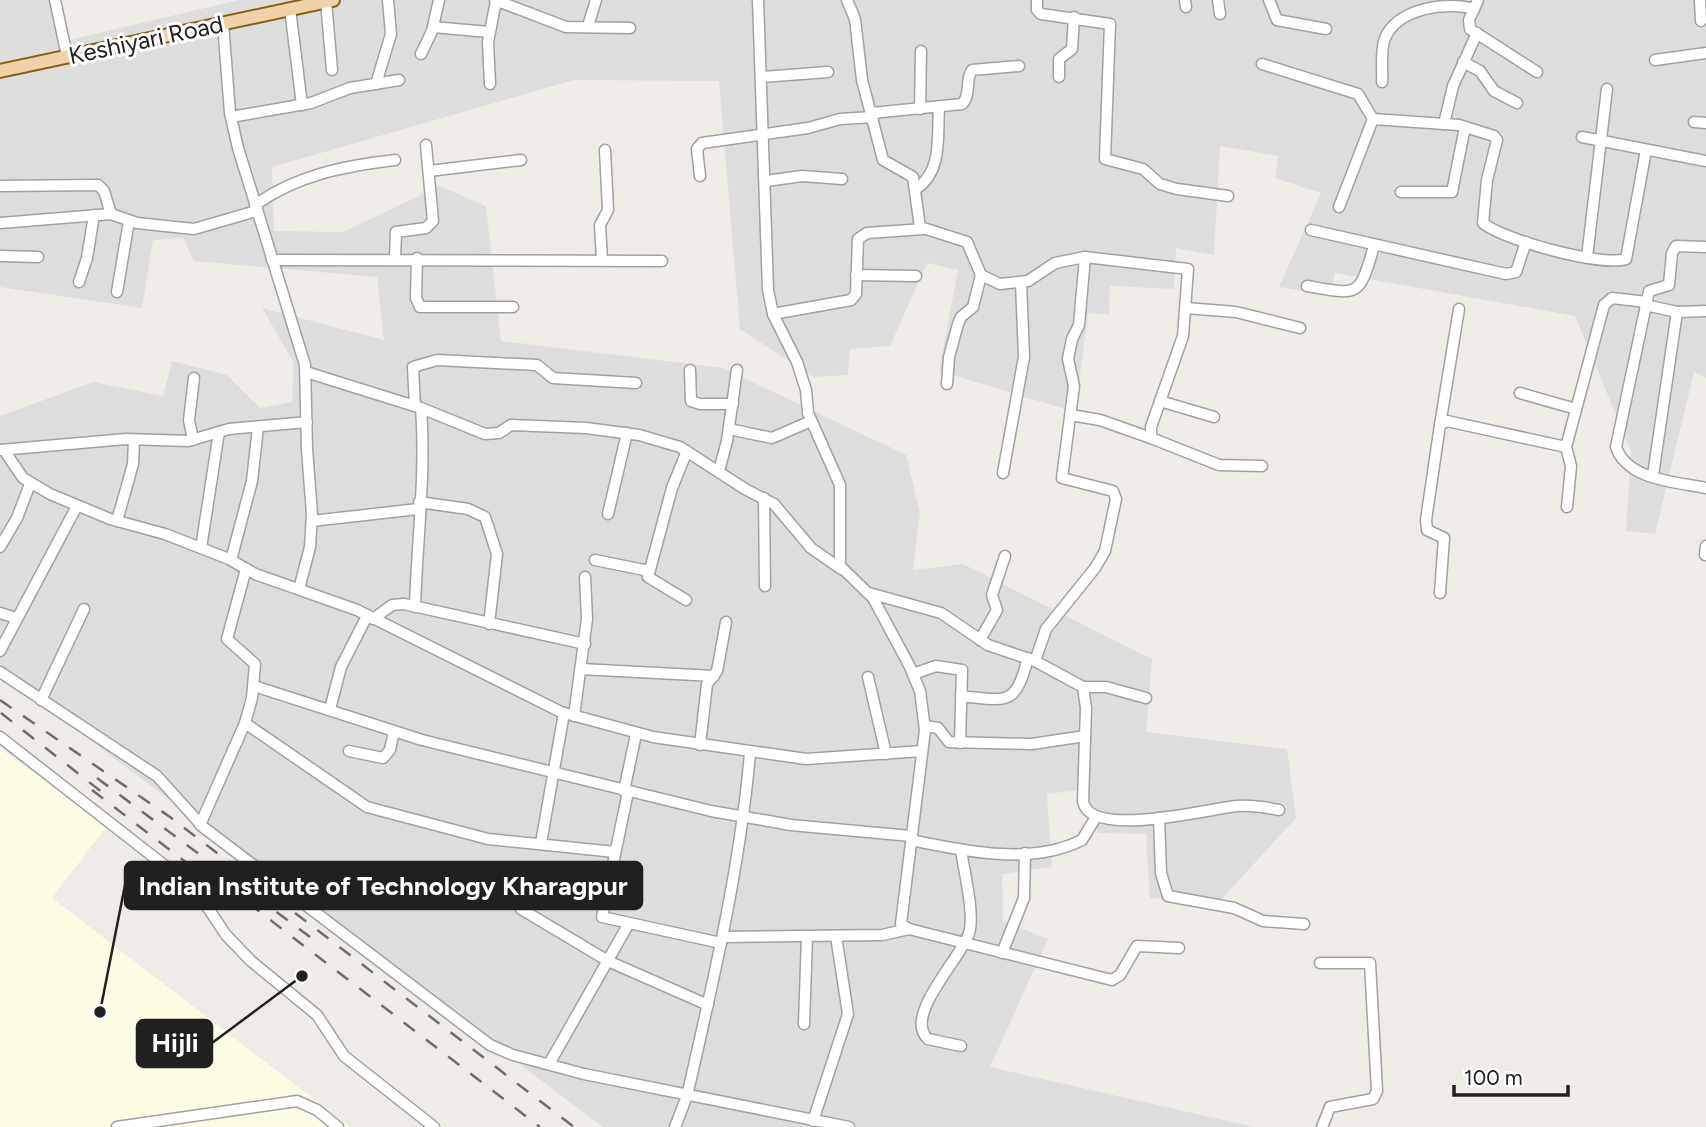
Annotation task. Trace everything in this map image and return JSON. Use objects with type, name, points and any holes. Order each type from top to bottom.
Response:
[{"type":"main road","name":"Keshiyari Road","points":[[0,71],[330,1]]},
{"type":"street","points":[[55,0],[67,56]]},
{"type":"street","points":[[376,84],[391,34],[388,0]]},
{"type":"street","points":[[421,54],[433,27],[439,0]]},
{"type":"street","points":[[588,26],[596,0]]},
{"type":"street","points":[[758,0],[765,132],[768,290],[774,314],[797,362],[811,421],[840,485],[841,569]]},
{"type":"street","points":[[847,0],[855,19],[862,80],[883,160],[910,174],[916,190],[918,222],[924,229]]},
{"type":"street","points":[[1037,0],[1039,12],[1110,24],[1104,159],[1143,169],[1160,184],[1228,196]]},
{"type":"street","points":[[1218,0],[1220,14]]},
{"type":"street","points":[[1269,0],[1278,20],[1326,29]]},
{"type":"street","points":[[1700,0],[1701,21]]},
{"type":"street","points":[[330,1],[332,70]]},
{"type":"street","points":[[490,84],[489,32],[495,1],[561,26],[630,27]]},
{"type":"street","points":[[1382,82],[1384,38],[1418,5],[1476,5],[1468,25],[1536,72]]},
{"type":"street","points":[[290,9],[302,105]]},
{"type":"street","points":[[1059,77],[1059,59],[1072,49],[1074,17]]},
{"type":"street","points":[[223,23],[231,117],[255,208],[297,333],[306,372],[312,521],[310,547],[299,589]]},
{"type":"street","points":[[433,27],[489,32]]},
{"type":"street","points":[[1444,124],[1463,62],[1477,33]]},
{"type":"street","points":[[920,109],[921,51]]},
{"type":"street","points":[[1655,60],[1706,52]]},
{"type":"street","points":[[1463,62],[1480,71],[1494,91],[1517,103]]},
{"type":"street","points":[[1262,64],[1358,94],[1373,119]]},
{"type":"street","points":[[700,176],[697,149],[702,143],[808,128],[840,119],[965,102],[972,70],[1019,66]]},
{"type":"street","points":[[761,77],[828,72]]},
{"type":"street","points":[[231,117],[302,105],[350,88],[398,80]]},
{"type":"street","points":[[1587,257],[1607,89]]},
{"type":"street","points":[[916,190],[929,180],[935,167],[939,107]]},
{"type":"street","points":[[1373,119],[1444,124],[1491,134],[1497,139],[1487,180],[1483,223],[1526,242],[1587,257],[1626,259],[1646,150]]},
{"type":"street","points":[[1339,207],[1373,119]]},
{"type":"street","points":[[1694,122],[1706,123]]},
{"type":"street","points":[[1401,192],[1452,192],[1465,127]]},
{"type":"street","points":[[1581,138],[1706,161]]},
{"type":"street","points":[[396,258],[396,232],[426,228],[433,221],[426,145]]},
{"type":"street","points":[[601,260],[600,225],[608,210],[606,150]]},
{"type":"street","points":[[0,223],[111,214],[129,221],[194,229],[255,208],[270,194],[325,170],[395,160]]},
{"type":"street","points":[[429,171],[521,160]]},
{"type":"street","points":[[766,181],[802,176],[842,179]]},
{"type":"street","points":[[0,186],[99,185],[104,191],[111,214]]},
{"type":"street","points":[[79,282],[94,215]]},
{"type":"street","points":[[117,292],[129,221]]},
{"type":"street","points":[[774,314],[851,300],[856,294],[857,243],[862,235],[924,229],[967,242],[981,275],[973,307],[958,324],[949,357],[947,384]]},
{"type":"street","points":[[1311,230],[1374,246],[1512,274],[1526,242]]},
{"type":"street","points":[[1706,247],[1684,245],[1673,248],[1669,285],[1651,289],[1645,304],[1616,447],[1626,466],[1706,488]]},
{"type":"street","points":[[1307,286],[1343,292],[1355,290],[1361,284],[1374,246]]},
{"type":"street","points":[[0,256],[38,257]]},
{"type":"street","points":[[981,275],[1000,284],[1021,282],[1035,279],[1055,263],[1085,257],[1184,267],[1189,274],[1180,347],[1151,426],[1152,438]]},
{"type":"street","points":[[961,696],[998,698],[1014,695],[1020,688],[1046,629],[1105,551],[1116,494],[1062,478],[1074,386],[1068,359],[1072,339],[1079,324],[1085,257]]},
{"type":"street","points":[[272,260],[417,258],[662,261]]},
{"type":"street","points":[[417,258],[416,298],[420,307],[513,307]]},
{"type":"street","points":[[856,275],[916,276]]},
{"type":"street","points":[[1003,473],[1024,357],[1021,282]]},
{"type":"street","points":[[1567,507],[1571,466],[1566,447],[1607,300],[1619,298],[1677,312],[1706,311]]},
{"type":"street","points":[[1186,308],[1236,312],[1300,328]]},
{"type":"street","points":[[1440,593],[1444,538],[1427,530],[1426,520],[1459,309]]},
{"type":"street","points":[[1653,475],[1677,312]]},
{"type":"street","points":[[415,607],[419,506],[425,460],[414,367],[437,360],[537,365],[553,378],[636,383]]},
{"type":"street","points":[[690,370],[691,401],[700,404],[733,404]]},
{"type":"street","points":[[719,471],[729,429],[737,370]]},
{"type":"street","points":[[306,372],[418,407],[485,434],[499,433],[511,425],[586,428],[627,433],[687,451],[764,498],[782,511],[820,556],[841,569],[869,593],[920,691],[925,726],[900,920],[909,929],[1112,980],[1120,975],[1137,946],[1179,948]]},
{"type":"street","points":[[193,440],[190,420],[194,378]]},
{"type":"street","points":[[1520,393],[1576,409]]},
{"type":"street","points":[[1160,401],[1214,418]]},
{"type":"street","points":[[1071,415],[1100,420],[1219,465],[1262,466]]},
{"type":"street","points":[[729,429],[772,438],[811,421]]},
{"type":"street","points":[[1440,425],[1447,421],[1566,447]]},
{"type":"street","points":[[2,450],[134,440],[193,440],[219,432],[307,422]]},
{"type":"street","points":[[231,560],[252,481],[258,426]]},
{"type":"street","points":[[201,548],[219,432]]},
{"type":"street","points":[[608,514],[627,433]]},
{"type":"street","points":[[117,520],[134,464],[134,440]]},
{"type":"street","points":[[2,450],[30,484],[77,506],[201,548],[246,569],[370,618],[537,703],[569,715],[636,734],[750,753],[817,759],[922,751]]},
{"type":"street","points":[[686,600],[649,580],[649,571],[672,488],[687,451]]},
{"type":"street","points":[[0,547],[15,523],[30,484]]},
{"type":"street","points":[[764,498],[765,586]]},
{"type":"street","points":[[0,651],[77,506]]},
{"type":"street","points":[[312,521],[419,506],[468,509],[485,517],[497,554],[489,624]]},
{"type":"street","points":[[980,640],[997,610],[992,595],[1005,556]]},
{"type":"street","points":[[595,560],[649,571]]},
{"type":"street","points":[[200,825],[245,723],[254,686],[255,664],[227,639],[246,569]]},
{"type":"street","points":[[541,843],[553,774],[581,669],[588,612],[586,577]]},
{"type":"street","points":[[869,593],[930,608],[980,640],[1032,660],[1083,687],[1106,687],[1146,698]]},
{"type":"street","points":[[330,709],[341,667],[370,618],[393,605],[415,607],[584,644]]},
{"type":"street","points":[[41,700],[84,609]]},
{"type":"street","points":[[0,612],[16,618]]},
{"type":"street","points":[[700,745],[707,684],[714,676],[726,622]]},
{"type":"street","points":[[913,674],[936,666],[960,668],[963,672],[960,743]]},
{"type":"street","points":[[581,669],[714,676]]},
{"type":"street","points":[[0,673],[166,782],[183,808],[200,825],[479,1038],[513,1055],[549,1064],[687,1096],[849,1127]]},
{"type":"street","points":[[868,677],[886,754]]},
{"type":"street","points":[[254,686],[394,730],[553,774],[744,818],[911,838],[961,850],[1025,853],[1056,850],[1082,840],[1096,817]]},
{"type":"street","points":[[1083,687],[1086,698],[1083,802],[1087,811],[1096,817],[1159,818],[1236,806],[1279,810]]},
{"type":"street","points":[[245,723],[367,807],[488,839],[615,852]]},
{"type":"street","points":[[925,726],[938,728],[946,741],[960,743],[1032,744],[1085,736]]},
{"type":"street","points":[[349,751],[383,758],[390,750],[394,730]]},
{"type":"street","points":[[636,734],[603,917],[628,925],[722,940],[889,935],[909,929]]},
{"type":"street","points":[[0,737],[196,890],[226,935],[251,961],[317,1015],[344,1056],[434,1127]]},
{"type":"street","points":[[675,1127],[687,1096],[722,940],[744,818],[750,753]]},
{"type":"street","points":[[1159,818],[1161,873],[1168,896],[1234,908],[1263,922],[1304,924]]},
{"type":"street","points":[[961,850],[970,926],[964,943],[927,1001],[923,1031],[928,1039],[961,1046]]},
{"type":"street","points":[[1002,953],[1024,898],[1025,853]]},
{"type":"street","points":[[521,909],[608,961],[708,1005]]},
{"type":"street","points":[[549,1064],[628,925]]},
{"type":"street","points":[[813,1121],[848,1014],[836,936]]},
{"type":"street","points":[[804,1024],[807,937]]},
{"type":"street","points":[[1320,963],[1370,963],[1377,1091],[1373,1099],[1330,1107],[1322,1127]]},
{"type":"street","points":[[117,1127],[297,1101],[317,1110],[338,1127]]},
{"type":"shaded area","points":[[0,0],[58,0],[69,40],[239,0],[1706,0],[1706,378],[1694,372],[1655,534],[1626,531],[1631,451],[1575,316],[1335,273],[1330,295],[1279,287],[1321,193],[1275,178],[1278,156],[1220,146],[1214,255],[1176,248],[1174,289],[1110,286],[1109,315],[1088,313],[1075,412],[939,371],[958,270],[927,263],[890,346],[850,349],[848,375],[813,377],[740,329],[719,81],[574,80],[272,167],[274,231],[343,232],[440,186],[486,206],[501,341],[723,368],[906,455],[920,513],[913,570],[963,564],[1152,659],[1146,732],[1287,749],[1296,818],[1218,903],[1150,898],[1146,834],[1098,833],[1087,789],[1047,794],[1052,867],[1002,874],[1003,921],[1048,939],[990,1067],[1254,1127],[603,1127],[0,672],[0,416],[93,382],[163,396],[172,361],[227,375],[260,408],[292,402],[294,363],[262,308],[384,340],[377,277],[194,261],[183,238],[153,240],[142,308],[0,287]]},
{"type":"shaded area","points":[[0,748],[107,826],[52,898],[350,1127],[0,1127]]},
{"type":"railway","points":[[0,700],[170,817],[574,1127]]},
{"type":"railway","points":[[1,713],[103,793]]},
{"type":"railway","points":[[97,778],[310,937]]},
{"type":"railway","points":[[92,790],[231,897]]},
{"type":"railway","points":[[226,886],[540,1127]]},
{"type":"place","name":"Hijli","points":[[302,976]]},
{"type":"place","name":"Indian Institute of Technology Kharagpur","points":[[100,1012]]}]
